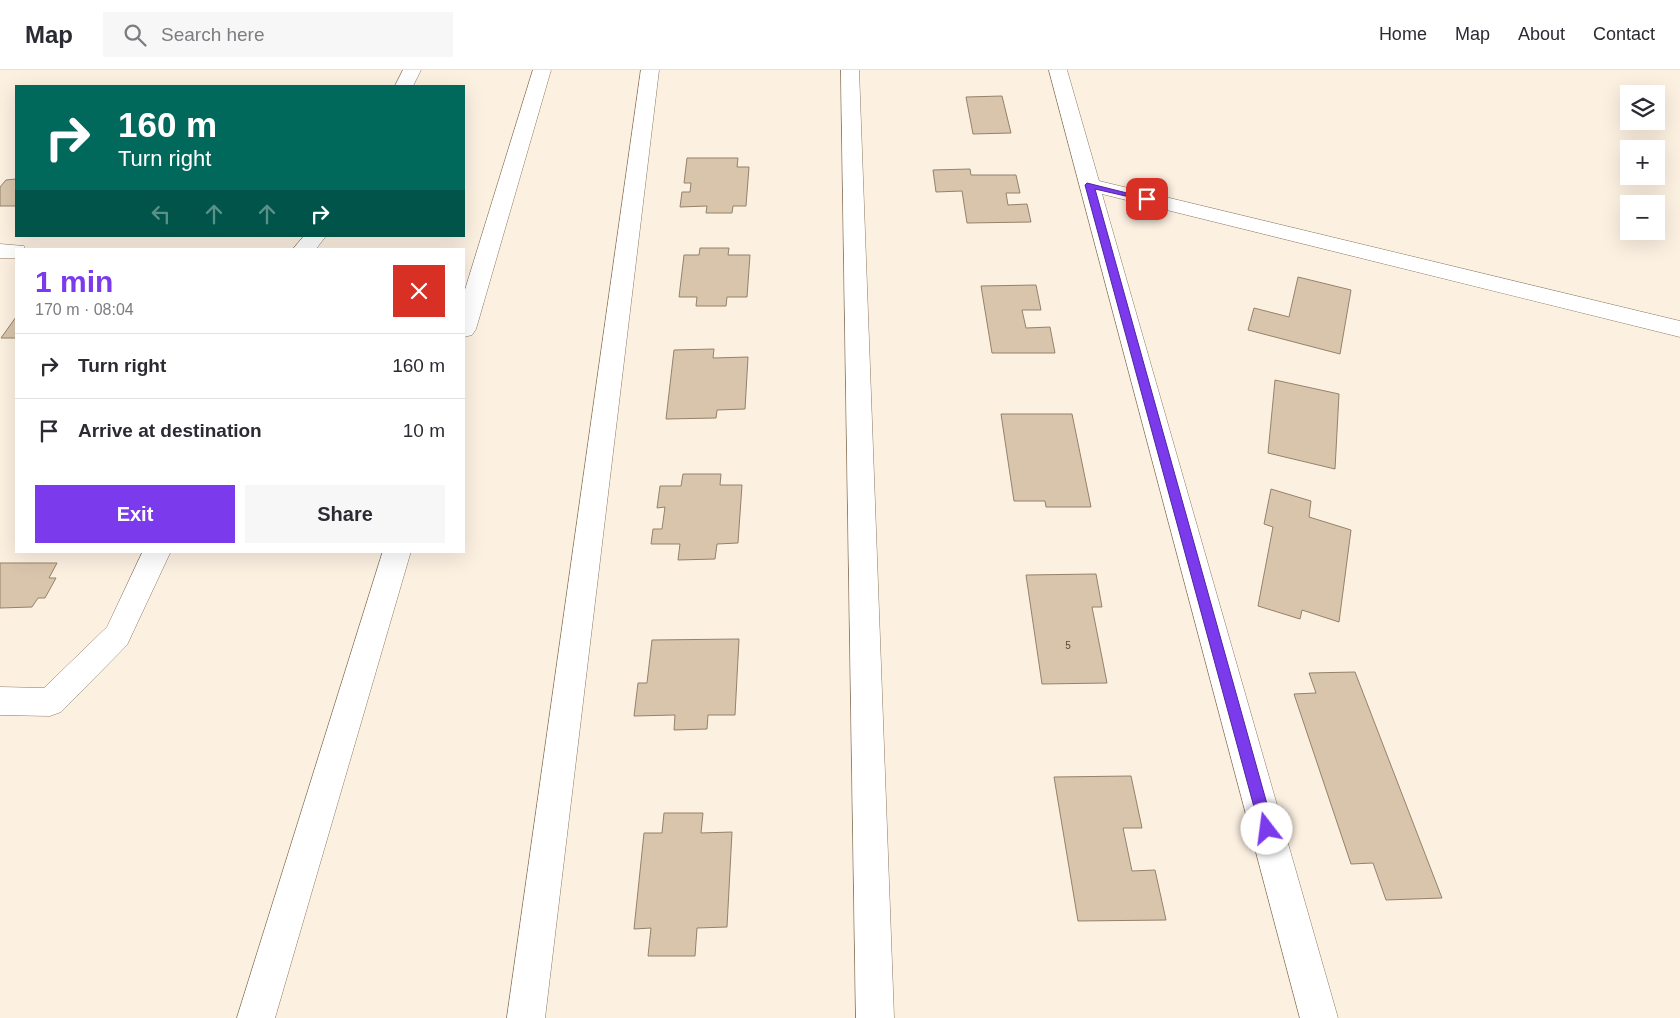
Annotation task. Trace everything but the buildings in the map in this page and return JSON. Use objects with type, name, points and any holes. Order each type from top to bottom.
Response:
[{"type":"street","points":[[404,85],[412,70]]},
{"type":"street","points":[[465,326],[542,70]]},
{"type":"street","points":[[526,1018],[650,70]]},
{"type":"street","points":[[850,70],[875,1018]]},
{"type":"street","points":[[1058,70],[1319,1018]]},
{"type":"street","points":[[1090,185],[1680,329]]},
{"type":"street","points":[[305,248],[315,237]]},
{"type":"street","points":[[0,251],[15,252]]},
{"type":"street","points":[[0,700],[50,702],[117,636],[156,553]]},
{"type":"street","points":[[256,1018],[396,553]]},
{"type":"route","points":[[1147,199],[1090,185],[1267,829]]}]
